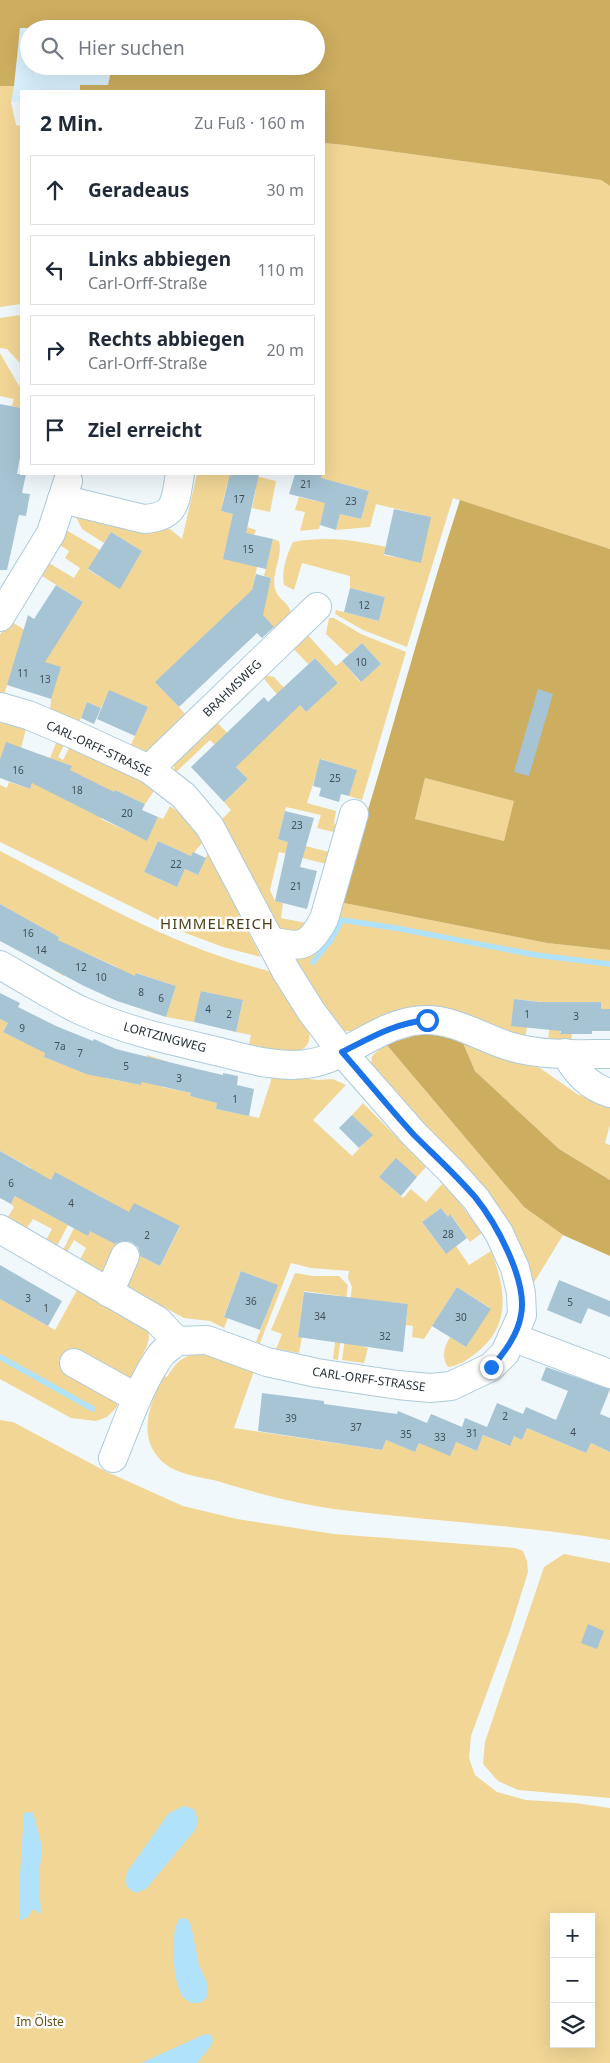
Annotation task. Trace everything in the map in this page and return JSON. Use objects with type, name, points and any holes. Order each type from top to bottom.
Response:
[{"type":"street","points":[[0,618],[51,533],[65,490],[144,519],[156,519],[166,514],[174,506],[180,475]]},
{"type":"street","name":"BRAHMSWEG","points":[[149,769],[317,607]]},
{"type":"street","name":"CARL-ORFF-STRASSE","points":[[0,707],[28,715],[149,769],[184,796],[210,827],[286,971],[311,1010],[342,1052],[414,1134],[476,1199],[499,1232],[515,1268],[521,1293],[522,1315],[505,1354],[491,1367],[451,1386],[430,1388],[317,1373],[266,1362],[206,1340],[177,1341]]},
{"type":"street","points":[[271,941],[294,946],[305,943],[315,935],[324,919],[354,814]]},
{"type":"street","name":"LORTZINGWEG","points":[[0,965],[82,1011],[135,1030],[251,1060],[307,1064],[342,1052],[380,1031],[411,1022],[427,1020],[450,1024],[511,1047],[535,1053],[610,1054]]},
{"type":"street","points":[[565,1054],[574,1069],[588,1082],[600,1090],[610,1093]]},
{"type":"street","points":[[0,1229],[157,1320],[177,1341],[161,1355],[138,1398],[113,1458]]},
{"type":"street","points":[[109,1293],[126,1256]]},
{"type":"street","points":[[512,1337],[610,1374]]},
{"type":"street","points":[[74,1363],[138,1398]]},
{"type":"shaded area","points":[[0,0],[610,0],[610,186],[601,180],[325,143],[325,90],[80,90],[80,85],[108,85],[110,75],[325,75],[325,20],[20,20],[14,86],[0,86]]},
{"type":"shaded area","points":[[20,28],[20,75],[110,75],[108,85],[81,85],[80,90],[20,90],[20,102],[11,102]]},
{"type":"shaded area","points":[[460,500],[610,549],[610,950],[547,943],[339,902]],"holes":[[[425,778],[514,801],[504,841],[415,819]]]},
{"type":"shaded area","points":[[427,1034],[447,1037],[463,1043],[475,1071],[559,1149],[610,1180],[610,1256],[563,1235],[524,1207],[386,1044]]},
{"type":"green space","points":[[0,86],[14,86],[11,102],[16,125],[20,126],[20,304],[0,307]]},
{"type":"green space","points":[[325,143],[601,180],[610,186],[610,549],[453,498],[407,647],[363,630],[335,614],[336,610],[379,621],[385,597],[350,588],[350,576],[302,563],[294,590],[284,585],[283,574],[293,542],[305,540],[329,539],[362,542],[386,547],[384,555],[421,562],[430,517],[376,504],[370,527],[336,530],[340,514],[361,519],[369,491],[340,483],[332,512],[324,510],[319,529],[300,531],[305,512],[295,510],[299,497],[316,501],[321,475],[325,475]]},
{"type":"green space","points":[[20,315],[20,363],[7,349],[0,348],[0,318]]},
{"type":"green space","points":[[0,353],[20,386],[20,408],[12,406],[14,399],[0,396]]},
{"type":"green space","points":[[197,475],[252,475],[276,481],[270,512],[252,508],[256,489],[227,484],[221,511],[246,517],[244,526],[256,530],[254,535],[257,567],[252,591],[267,594],[271,578],[264,576],[273,539],[279,541],[280,553],[274,577],[275,589],[279,597],[288,605],[292,619],[278,632],[246,597],[156,682],[188,717],[147,753],[140,753],[129,749],[148,707],[109,691],[101,708],[87,702],[78,725],[50,713],[51,699],[17,654],[3,698],[0,698],[0,635],[9,620],[34,636],[83,602],[36,572],[44,560],[74,578],[80,568],[65,558],[69,551],[55,542],[63,528],[100,550],[88,570],[120,588],[142,551],[111,532],[104,543],[82,529],[75,515],[170,529],[182,539]]},
{"type":"green space","points":[[329,618],[334,618],[361,634],[406,652],[362,800],[349,796],[356,770],[321,759],[307,803],[336,811],[334,823],[342,834],[317,828],[321,815],[286,807],[278,839],[337,854],[334,866],[279,852],[270,890],[275,901],[283,903],[281,918],[311,924],[304,931],[280,934],[217,824],[231,810],[224,802],[248,779],[210,740],[174,774],[174,761],[213,718],[231,737],[285,704],[260,674],[274,677],[306,712],[338,683],[315,658],[308,664],[290,645],[305,632],[336,666],[342,661],[360,682],[381,664],[362,643],[348,655],[326,634]]},
{"type":"green space","points":[[0,720],[26,729],[21,748],[6,743],[0,759]]},
{"type":"green space","points":[[57,741],[65,743],[58,757],[63,760],[70,746],[139,780],[154,791],[145,804],[115,790],[101,819],[131,833],[133,829],[149,836],[158,817],[163,819],[170,806],[181,814],[203,842],[191,856],[158,841],[144,872],[177,887],[185,869],[198,875],[208,852],[261,957],[223,947],[183,932],[0,842],[0,785],[7,788],[9,782],[30,789],[42,755],[50,758]]},
{"type":"green space","points":[[425,778],[515,801],[504,841],[415,819]]},
{"type":"green space","points":[[0,851],[131,919],[233,961],[269,971],[309,1033],[308,1043],[301,1050],[294,1052],[248,1049],[251,1035],[236,1032],[243,1001],[202,991],[194,1022],[166,1017],[176,986],[137,973],[126,1004],[105,996],[117,967],[77,949],[64,976],[52,969],[64,948],[56,944],[59,937],[0,904]]},
{"type":"green space","points":[[339,902],[547,943],[610,950],[610,1009],[601,1009],[600,1002],[561,1002],[560,1034],[572,1034],[571,1042],[548,1041],[552,1003],[514,999],[527,1027],[525,1039],[507,1034],[342,1031],[282,949]]},
{"type":"green space","points":[[0,1019],[8,1023],[3,1032],[30,1045],[56,1026],[44,1057],[84,1073],[94,1066],[102,1043],[111,1048],[105,1078],[141,1085],[147,1055],[168,1062],[162,1087],[191,1093],[190,1096],[199,1098],[222,1082],[216,1109],[259,1118],[273,1074],[317,1080],[333,1079],[346,1085],[313,1120],[352,1156],[372,1135],[352,1115],[363,1103],[426,1167],[417,1177],[396,1159],[379,1177],[403,1198],[411,1189],[426,1202],[442,1184],[455,1197],[482,1233],[470,1242],[451,1215],[448,1217],[441,1208],[422,1222],[445,1253],[456,1246],[469,1265],[491,1251],[500,1279],[502,1293],[500,1319],[495,1331],[487,1343],[475,1354],[459,1364],[448,1367],[444,1352],[450,1337],[466,1347],[490,1308],[457,1287],[424,1339],[412,1337],[413,1326],[406,1325],[408,1304],[369,1300],[364,1347],[368,1348],[364,1363],[342,1360],[352,1287],[348,1278],[349,1271],[311,1268],[291,1263],[260,1343],[256,1342],[277,1285],[241,1271],[224,1316],[228,1318],[224,1328],[210,1321],[184,1318],[117,1282],[132,1252],[160,1266],[180,1227],[134,1204],[114,1243],[126,1249],[109,1278],[79,1261],[86,1248],[74,1240],[66,1254],[62,1252],[74,1228],[88,1235],[107,1200],[55,1173],[36,1207],[68,1225],[56,1248],[45,1242],[52,1229],[33,1219],[25,1231],[6,1220],[14,1207],[11,1204],[31,1168],[0,1151]]},
{"type":"green space","points":[[463,1043],[507,1060],[540,1068],[577,1094],[592,1100],[610,1101],[610,1125],[605,1143],[610,1145],[610,1180],[559,1149],[475,1071]]},
{"type":"green space","points":[[386,1044],[524,1207],[563,1235],[533,1284],[518,1242],[496,1203],[473,1175],[439,1143],[371,1066],[372,1056]]},
{"type":"green space","points":[[295,1273],[313,1276],[339,1276],[348,1285],[338,1360],[333,1359],[341,1296],[304,1291],[298,1336],[302,1337],[299,1353],[276,1349],[282,1334],[271,1330]]},
{"type":"green space","points":[[81,1283],[148,1326],[149,1338],[147,1346],[116,1408],[107,1417],[96,1421],[71,1418],[0,1379],[0,1299],[55,1330]]},
{"type":"green space","points":[[200,1353],[212,1355],[254,1371],[234,1428],[382,1450],[386,1440],[415,1452],[419,1443],[456,1442],[477,1451],[483,1435],[509,1446],[514,1436],[522,1440],[527,1428],[586,1453],[591,1443],[610,1452],[610,1540],[326,1508],[279,1498],[177,1471],[163,1463],[152,1447],[148,1437],[148,1416],[163,1375],[167,1377],[176,1364],[184,1358]]},
{"type":"green space","name":"Im Ölste","points":[[0,1420],[13,1422],[105,1471],[183,1506],[237,1519],[334,1534],[515,1548],[523,1551],[527,1561],[528,1572],[510,1630],[471,1736],[469,1758],[475,1775],[497,1792],[526,1800],[575,1803],[610,1808],[610,2063],[0,2063]]},
{"type":"green space","points":[[564,1554],[610,1563],[610,1798],[518,1790],[498,1781],[483,1764],[485,1742],[544,1567]]},
{"type":"water","points":[[184,1806],[194,1809],[198,1820],[196,1829],[146,1889],[136,1893],[132,1891],[127,1885],[127,1872],[169,1813]]},
{"type":"water","points":[[33,1812],[42,1847],[39,1878],[41,1914],[33,1909],[28,1917],[19,1921],[24,1813]]},
{"type":"water","points":[[180,1918],[187,1919],[191,1925],[199,1965],[208,1985],[208,1996],[201,2003],[191,2003],[184,1998],[176,1979],[173,1944],[174,1934]]},
{"type":"water","points":[[205,2034],[211,2035],[213,2040],[211,2046],[197,2063],[141,2063]]},
{"type":"building","points":[[0,404],[20,408],[20,457],[17,474],[26,475],[22,493],[30,494],[26,516],[19,515],[7,570],[0,570]]},
{"type":"building","points":[[230,475],[259,475],[246,533],[273,539],[266,569],[223,559],[233,514],[221,511]]},
{"type":"building","points":[[295,475],[322,475],[321,478],[369,491],[361,519],[340,514],[336,530],[320,525],[325,503],[289,494]]},
{"type":"building","points":[[394,509],[431,517],[421,563],[384,554]]},
{"type":"building","points":[[111,532],[142,551],[120,589],[88,569]]},
{"type":"building","points":[[256,574],[271,578],[263,615],[274,627],[262,638],[257,633],[179,707],[155,682],[252,590]]},
{"type":"building","points":[[56,585],[83,602],[45,662],[61,667],[51,699],[7,685],[28,615],[34,619]]},
{"type":"building","points":[[350,588],[385,597],[379,621],[344,612]]},
{"type":"building","points":[[362,643],[381,664],[361,682],[342,661]]},
{"type":"building","points":[[315,658],[338,683],[306,712],[300,705],[236,767],[248,779],[224,802],[191,767],[264,697],[268,702]]},
{"type":"building","points":[[538,689],[553,694],[529,776],[514,772]]},
{"type":"building","points":[[109,690],[148,707],[135,736],[97,719]]},
{"type":"building","points":[[87,702],[101,708],[94,724],[81,718]]},
{"type":"building","points":[[6,742],[72,766],[70,770],[114,792],[115,790],[145,804],[142,810],[158,817],[147,841],[32,783],[30,789],[0,778],[0,759]]},
{"type":"building","points":[[320,759],[357,770],[349,796],[341,794],[339,802],[319,796],[321,788],[313,786]]},
{"type":"building","points":[[285,811],[314,818],[300,867],[317,871],[307,909],[275,901],[288,842],[278,839]]},
{"type":"building","points":[[158,841],[191,856],[193,852],[206,858],[198,875],[185,869],[177,887],[144,872]]},
{"type":"building","points":[[0,904],[59,937],[58,940],[135,976],[136,973],[176,986],[166,1017],[117,1001],[84,986],[0,941]]},
{"type":"building","points":[[201,991],[243,1000],[236,1032],[194,1022]]},
{"type":"building","points":[[0,993],[20,1003],[18,1007],[56,1026],[93,1041],[94,1039],[116,1049],[197,1069],[223,1075],[223,1073],[238,1076],[237,1085],[254,1089],[249,1116],[216,1109],[217,1103],[190,1096],[191,1093],[142,1082],[141,1085],[86,1074],[44,1057],[45,1053],[3,1032],[8,1023],[0,1019]]},
{"type":"building","points":[[514,999],[540,1002],[601,1002],[601,1009],[610,1009],[610,1031],[592,1031],[592,1034],[560,1034],[561,1031],[511,1026]]},
{"type":"building","points":[[352,1115],[373,1135],[359,1148],[339,1128]]},
{"type":"building","points":[[0,1151],[51,1180],[55,1172],[129,1212],[134,1203],[180,1226],[160,1266],[140,1256],[138,1247],[131,1242],[123,1241],[115,1244],[90,1231],[88,1236],[15,1196],[11,1204],[0,1198]]},
{"type":"building","points":[[396,1158],[417,1177],[401,1196],[379,1177]]},
{"type":"building","points":[[441,1208],[448,1217],[450,1214],[467,1238],[446,1254],[422,1222]]},
{"type":"building","points":[[0,1265],[62,1301],[48,1326],[0,1299]]},
{"type":"building","points":[[241,1271],[278,1285],[260,1330],[224,1317]]},
{"type":"building","points":[[559,1280],[610,1301],[610,1317],[588,1308],[581,1324],[547,1310]]},
{"type":"building","points":[[457,1287],[491,1309],[466,1347],[432,1326]]},
{"type":"building","points":[[304,1292],[408,1304],[403,1352],[298,1337]]},
{"type":"building","points":[[546,1367],[610,1389],[600,1414],[610,1418],[610,1452],[591,1443],[586,1453],[527,1428],[522,1440],[514,1436],[510,1446],[483,1435],[477,1451],[456,1442],[450,1456],[419,1443],[415,1452],[386,1440],[382,1450],[258,1431],[262,1393],[324,1401],[324,1404],[397,1414],[398,1411],[427,1423],[431,1414],[462,1427],[465,1418],[487,1427],[497,1403],[523,1414],[526,1407],[556,1420],[568,1391],[541,1380]]},
{"type":"building","points":[[588,1624],[604,1631],[597,1649],[581,1643]]},
{"type":"waterway","points":[[313,962],[331,940],[342,920],[396,928],[536,955],[610,964]]},
{"type":"waterway","points":[[0,1357],[93,1409]]},
{"type":"district","name":"HIMMELREICH","points":[[217,923]]},
{"type":"route","points":[[427,1020],[411,1022],[380,1031],[342,1052],[414,1134],[476,1199],[499,1232],[515,1268],[521,1293],[522,1315],[505,1354],[491,1367]]}]
